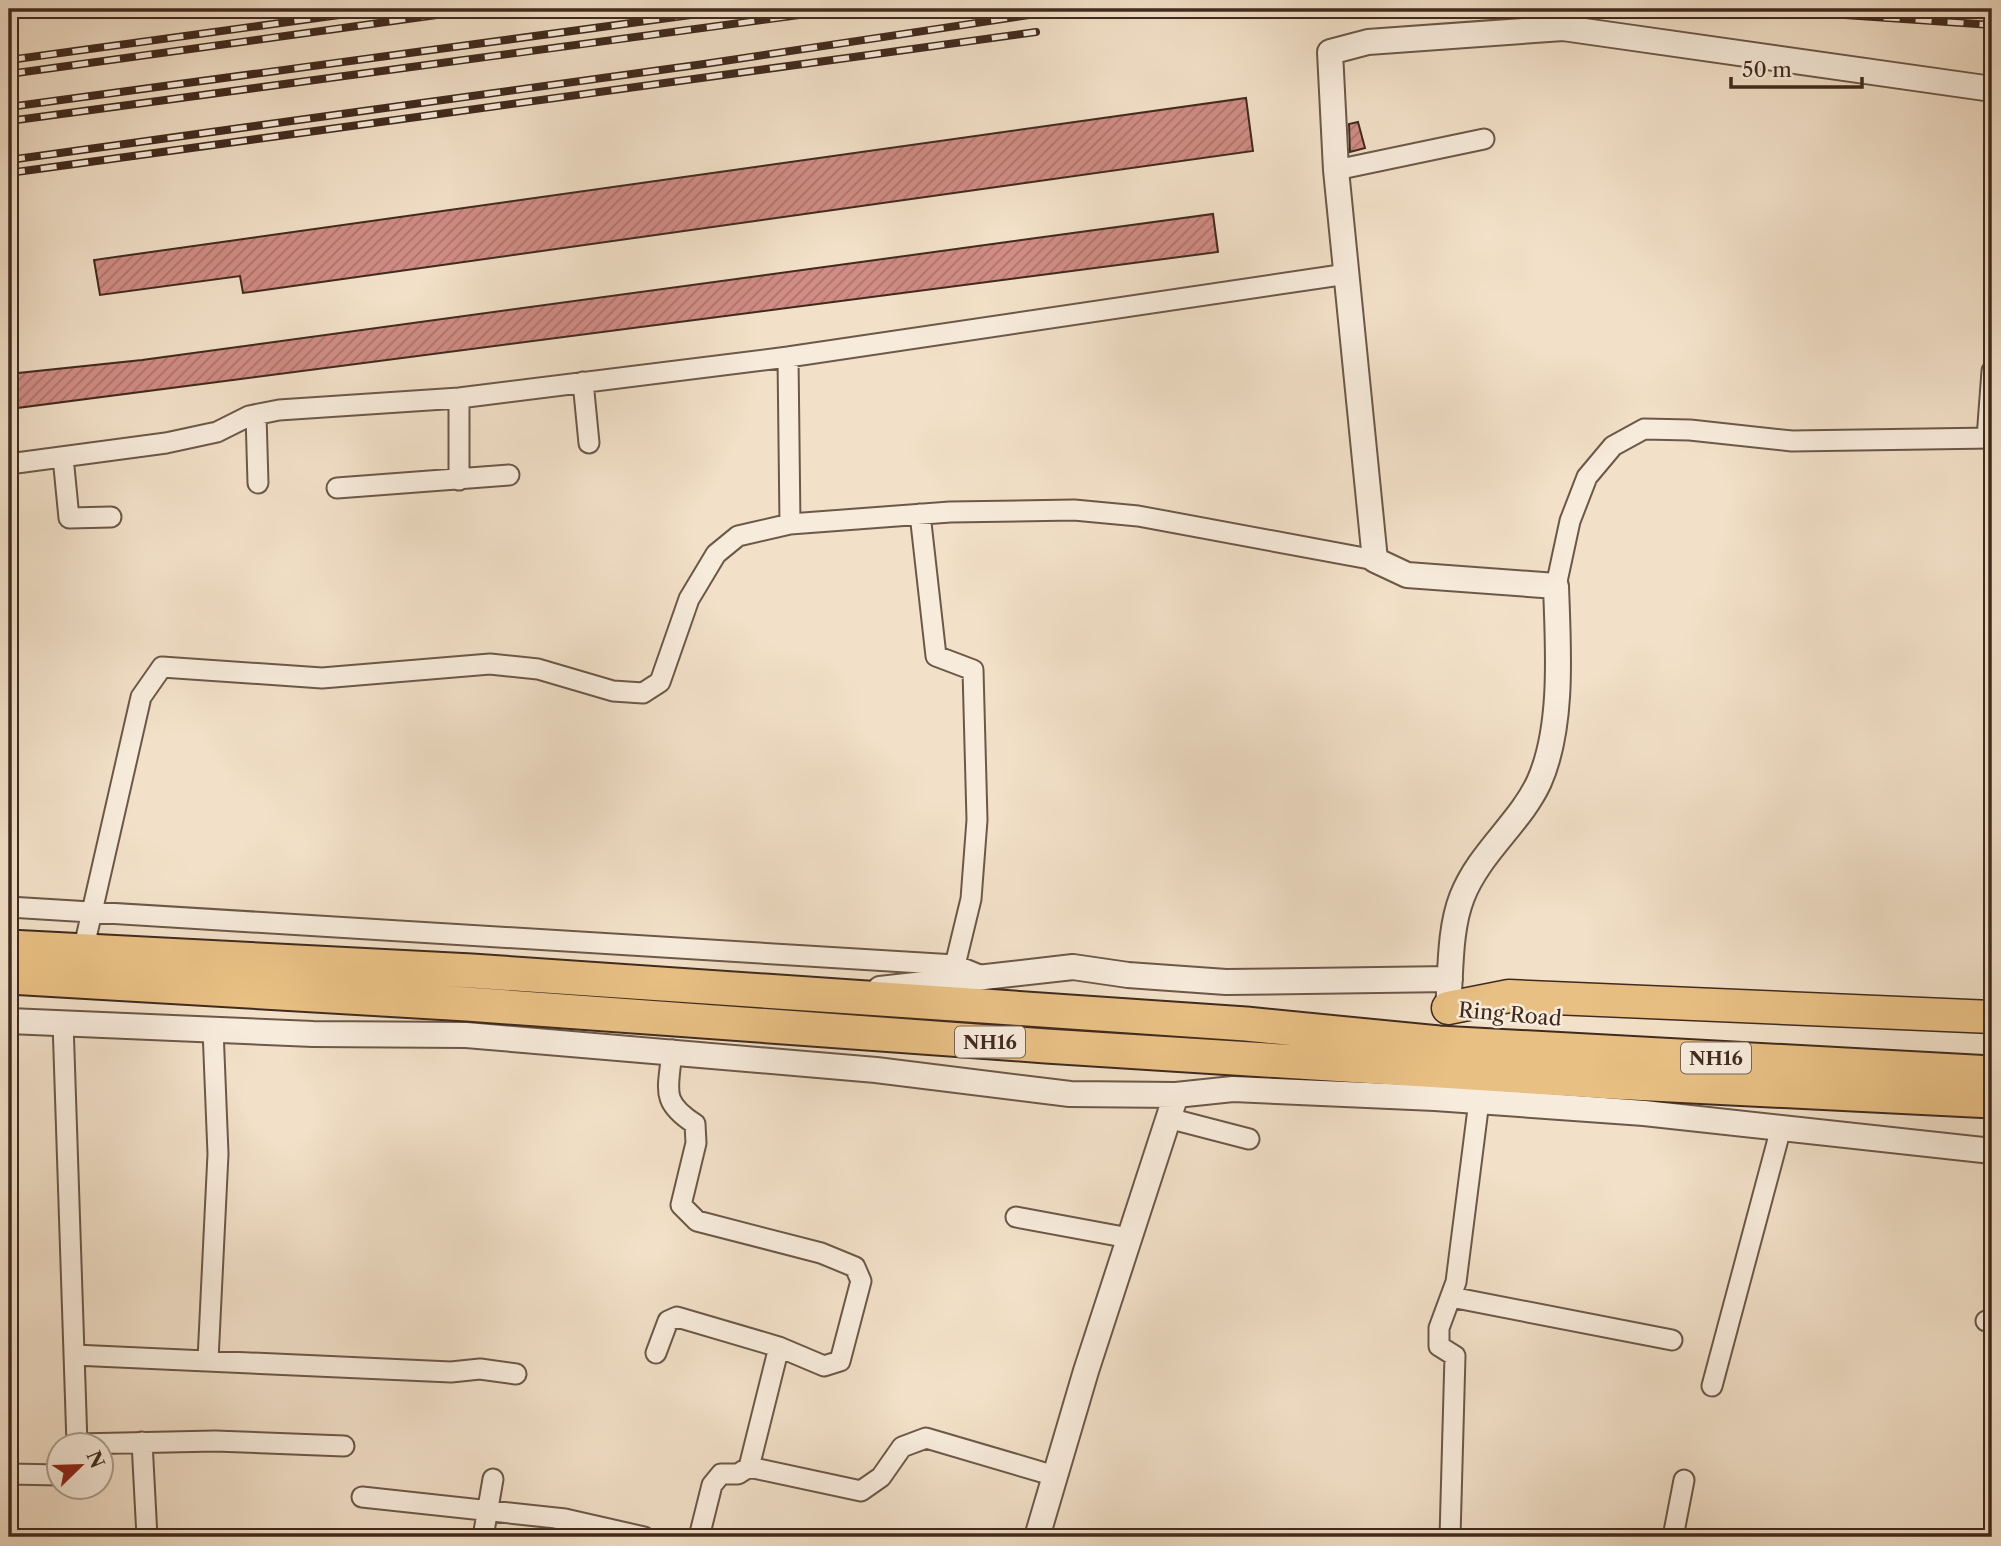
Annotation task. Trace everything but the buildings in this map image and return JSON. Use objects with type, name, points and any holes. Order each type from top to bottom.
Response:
[{"type":"highway","name":"NH16","points":[[9,947],[472,971],[1246,1024],[1439,1043],[1992,1073]]},
{"type":"highway","name":"NH16","points":[[9,977],[467,1004],[1046,1046],[1612,1082],[1985,1102]]},
{"type":"main road","name":"Ring Road","points":[[1449,994],[1992,1017]]},
{"type":"main road","name":"Ring Road","points":[[1449,994],[1510,1016],[1992,1037]]},
{"type":"main road","points":[[1439,1043],[1449,994]]},
{"type":"street","points":[[1375,560],[1336,170],[1331,52],[1368,42],[1563,29],[1992,89]]},
{"type":"street","points":[[1336,170],[1484,139]]},
{"type":"street","points":[[9,464],[179,440],[217,432],[256,415],[279,410],[459,398],[788,357],[1347,274]]},
{"type":"street","points":[[788,357],[790,524]]},
{"type":"street","points":[[834,996],[1073,967],[1128,975],[1449,994],[1461,898],[1475,872],[1539,783],[1551,746],[1559,657],[1556,586],[1570,521],[1587,477],[1613,446],[1644,429],[1690,430],[1792,442],[1990,438],[1992,370]]},
{"type":"street","points":[[583,382],[589,443]]},
{"type":"street","points":[[459,398],[459,480]]},
{"type":"street","points":[[256,415],[258,483]]},
{"type":"street","points":[[64,457],[69,518],[111,517]]},
{"type":"street","points":[[337,488],[509,475]]},
{"type":"street","points":[[83,951],[141,697],[162,667],[323,678],[490,664],[538,669],[613,691],[643,692],[660,682],[689,599],[716,554],[738,536],[790,524],[920,514],[1074,510],[1139,516],[1375,560],[1407,575],[1556,586]]},
{"type":"street","points":[[920,514],[936,656],[972,670],[977,820],[971,899],[955,965]]},
{"type":"street","points":[[9,907],[955,965],[982,976]]},
{"type":"street","points":[[9,1021],[313,1034],[466,1035],[876,1070],[1172,1106],[1249,1139]]},
{"type":"street","points":[[63,1022],[77,1430]]},
{"type":"street","points":[[208,1360],[218,1154],[212,1029]]},
{"type":"street","points":[[656,1353],[668,1321],[677,1317],[779,1348],[824,1366],[840,1361],[861,1281],[855,1267],[821,1253],[697,1221],[681,1205],[696,1143],[695,1124],[674,1111],[669,1096],[672,1051]]},
{"type":"street","points":[[1172,1106],[1258,1089],[1479,1101],[1781,1128],[1992,1151]]},
{"type":"street","points":[[1450,1537],[1455,1356],[1439,1346],[1439,1328],[1456,1282],[1479,1101]]},
{"type":"street","points":[[1037,1537],[1172,1106]]},
{"type":"street","points":[[1712,1386],[1781,1128]]},
{"type":"street","points":[[1016,1217],[1129,1238]]},
{"type":"street","points":[[1451,1297],[1672,1340]]},
{"type":"street","points":[[699,1537],[712,1485],[721,1474],[738,1474],[749,1467],[779,1348]]},
{"type":"street","points":[[75,1355],[451,1371],[480,1369],[516,1374]]},
{"type":"street","points":[[749,1467],[860,1491],[881,1477],[902,1447],[926,1438],[1055,1476]]},
{"type":"street","points":[[142,1442],[147,1537]]},
{"type":"street","points":[[116,1443],[344,1446]]},
{"type":"street","points":[[9,1474],[46,1475]]},
{"type":"street","points":[[483,1537],[493,1479]]},
{"type":"street","points":[[1673,1537],[1684,1480]]},
{"type":"street","points":[[362,1497],[487,1510],[563,1528],[644,1537]]},
{"type":"railway","points":[[9,60],[383,9]]},
{"type":"railway","points":[[9,74],[480,9]]},
{"type":"railway","points":[[9,107],[735,9]]},
{"type":"railway","points":[[9,121],[844,9]]},
{"type":"railway","points":[[9,160],[704,64],[1069,9]]},
{"type":"railway","points":[[1756,9],[1992,25]]},
{"type":"railway","points":[[1952,9],[1992,12]]},
{"type":"railway","points":[[9,173],[1036,32]]}]
